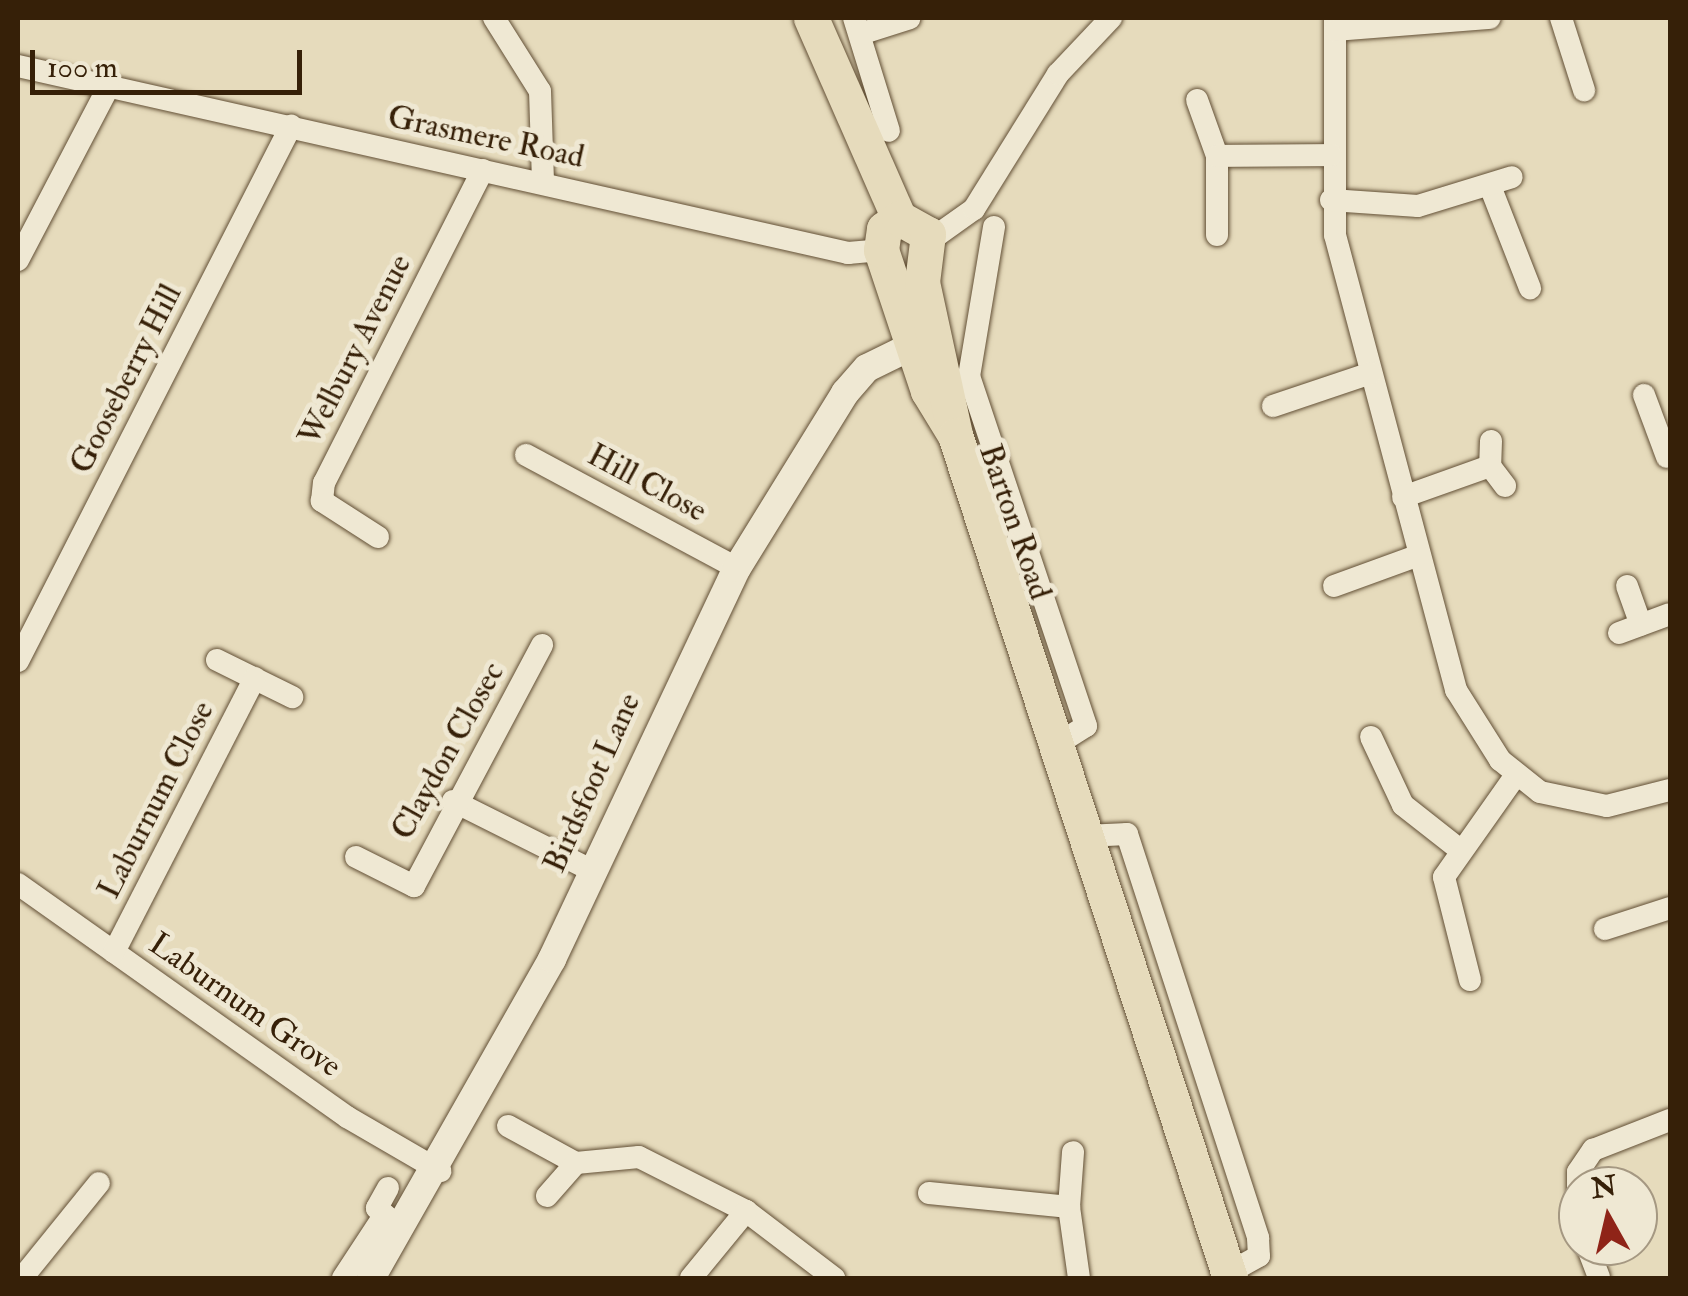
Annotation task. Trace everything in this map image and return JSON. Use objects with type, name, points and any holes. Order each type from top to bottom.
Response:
[{"type":"highway","points":[[812,18],[900,218]]},
{"type":"highway","points":[[900,218],[918,222],[928,248],[910,267],[885,256],[884,229],[900,218]]},
{"type":"highway","name":"Barton Road","points":[[928,248],[922,282],[955,435],[1229,1276]]},
{"type":"highway","name":"Barton Road","points":[[885,256],[912,346],[955,435]]},
{"type":"street","points":[[494,18],[540,91],[543,182]]},
{"type":"street","points":[[889,131],[857,26],[910,18]]},
{"type":"street","points":[[928,248],[974,209],[1058,74],[1111,18]]},
{"type":"street","points":[[1488,18],[1336,24],[1331,200],[1370,373],[1456,690],[1516,774],[1585,806],[1670,791]]},
{"type":"street","points":[[1561,18],[1584,90]]},
{"type":"street","name":"Grasmere Road","points":[[18,66],[848,253],[885,256]]},
{"type":"street","points":[[18,260],[108,88]]},
{"type":"street","points":[[1197,100],[1217,156],[1218,236]]},
{"type":"street","name":"Gooseberry Hill","points":[[18,661],[291,126]]},
{"type":"street","points":[[1217,156],[1331,155]]},
{"type":"street","name":"Welbury Avenue","points":[[378,537],[322,501],[324,483],[484,170]]},
{"type":"street","points":[[1331,200],[1418,206],[1512,177]]},
{"type":"street","points":[[1490,186],[1530,288]]},
{"type":"street","name":"Barton Road","points":[[994,227],[974,274],[970,386],[1086,726],[1055,745]]},
{"type":"street","name":"Birdsfoot Lane","points":[[371,1278],[394,1222],[440,1171],[737,568],[845,393],[868,368],[912,346]]},
{"type":"street","points":[[1273,406],[1370,373]]},
{"type":"street","points":[[1644,395],[1662,459]]},
{"type":"street","points":[[1491,441],[1490,466],[1505,486]]},
{"type":"street","name":"Hill Close","points":[[526,456],[737,568]]},
{"type":"street","points":[[1403,497],[1490,466]]},
{"type":"street","points":[[1334,586],[1418,555]]},
{"type":"street","points":[[1628,586],[1630,629],[1670,614]]},
{"type":"street","name":"Claydon Closec","points":[[356,857],[414,886],[453,801],[542,644]]},
{"type":"street","name":"Laburnum Close","points":[[218,660],[292,697]]},
{"type":"street","name":"Laburnum Close","points":[[114,952],[255,678]]},
{"type":"street","points":[[1371,737],[1403,806],[1458,849]]},
{"type":"street","points":[[1470,980],[1444,898],[1458,849],[1516,774]]},
{"type":"street","points":[[453,801],[591,870]]},
{"type":"street","name":"Barton Road","points":[[1086,836],[1128,834],[1258,1238],[1259,1256],[1229,1276]]},
{"type":"street","name":"Laburnum Grove","points":[[18,884],[347,1117],[440,1171]]},
{"type":"street","points":[[1606,930],[1670,908]]},
{"type":"street","points":[[1129,967],[1166,956]]},
{"type":"street","points":[[1582,1166],[1593,1150],[1670,1120]]},
{"type":"street","points":[[508,1126],[576,1163],[639,1157],[746,1211],[834,1278]]},
{"type":"street","points":[[1073,1152],[1070,1207],[1079,1278]]},
{"type":"street","points":[[547,1196],[576,1163]]},
{"type":"street","points":[[22,1278],[99,1183]]},
{"type":"street","points":[[343,1278],[394,1222],[377,1208],[388,1188]]},
{"type":"street","points":[[930,1193],[1070,1207]]},
{"type":"street","points":[[691,1278],[746,1211]]}]
